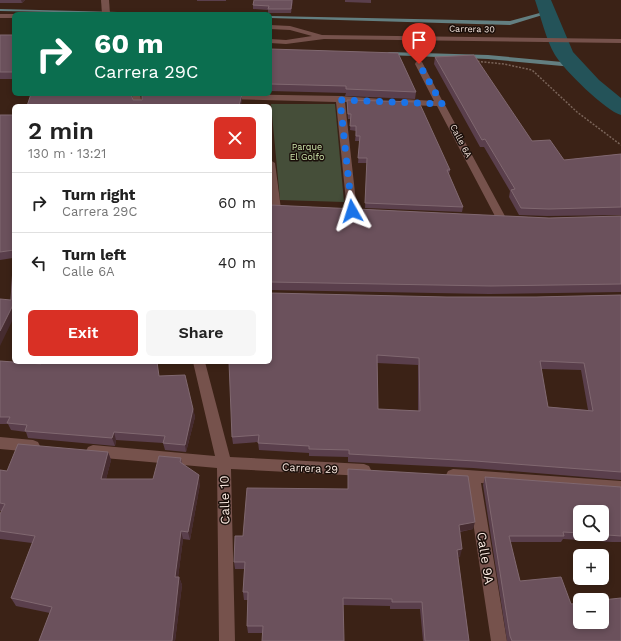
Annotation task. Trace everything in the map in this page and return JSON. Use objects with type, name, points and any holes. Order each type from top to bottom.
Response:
[{"type":"street","points":[[106,0],[106,12]]},
{"type":"street","points":[[0,16],[12,16]]},
{"type":"street","name":"Carrera 30","points":[[272,27],[290,28],[324,37]]},
{"type":"street","name":"Carrera 30","points":[[272,42],[286,42],[324,37],[621,41]]},
{"type":"street","name":"Calle 6A","points":[[419,64],[505,219],[485,218]]},
{"type":"street","points":[[213,96],[442,104]]},
{"type":"street","points":[[260,97],[262,104]]},
{"type":"street","points":[[340,100],[352,211]]},
{"type":"street","points":[[272,177],[277,209]]},
{"type":"street","name":"Calle 10","points":[[199,364],[224,463],[227,641]]},
{"type":"street","points":[[0,443],[46,447]]},
{"type":"street","name":"Carrera 29","points":[[77,450],[224,463],[379,471]]},
{"type":"street","points":[[441,474],[621,487]]},
{"type":"street","name":"Calle 9A","points":[[472,476],[499,641]]},
{"type":"path","points":[[472,61],[504,64],[532,70],[577,112],[621,145]]},
{"type":"green space","name":"Parque El Golfo","points":[[272,104],[335,104],[344,202],[280,200]]},
{"type":"building","points":[[254,0],[292,0],[291,9],[268,9],[269,6],[253,5]]},
{"type":"building","points":[[0,35],[12,35],[12,72],[0,72]]},
{"type":"building","points":[[272,49],[398,53],[416,92],[346,89],[346,86],[272,84]]},
{"type":"building","points":[[474,55],[532,141],[550,140],[564,160],[621,154],[621,207],[549,209],[521,208],[511,190],[515,189],[485,139],[482,140],[435,57]]},
{"type":"building","points":[[30,96],[132,96],[133,100],[142,100],[142,96],[242,96],[240,104],[28,104]]},
{"type":"building","points":[[347,100],[419,102],[450,170],[447,170],[463,207],[365,203],[367,158],[358,158],[360,136],[356,136],[356,126],[350,126],[351,114],[348,114]]},
{"type":"building","points":[[0,115],[12,115],[12,250],[0,252]]},
{"type":"building","points":[[272,205],[549,218],[621,216],[621,284],[491,286],[272,282]]},
{"type":"building","points":[[12,283],[12,307],[0,331],[0,299],[11,300]]},
{"type":"building","points":[[272,293],[447,297],[621,295],[621,472],[475,461],[349,454],[349,450],[309,449],[309,446],[258,443],[259,435],[232,437],[229,364],[272,364]],"holes":[[[377,355],[419,358],[420,411],[378,409]],[[540,361],[584,363],[593,411],[548,407]]]},
{"type":"building","points":[[0,361],[12,362],[12,364],[157,364],[159,376],[185,375],[193,409],[185,445],[163,443],[165,436],[114,432],[112,438],[25,431],[27,425],[7,423],[10,417],[0,417]]},
{"type":"building","points":[[18,444],[108,452],[101,479],[153,479],[159,456],[181,458],[180,462],[199,475],[188,532],[181,531],[175,577],[179,577],[172,641],[39,641],[52,607],[11,598],[35,536],[0,531],[0,514],[5,504],[0,503],[0,470],[7,471]]},
{"type":"building","points":[[348,469],[468,476],[475,522],[459,525],[462,549],[457,550],[469,641],[425,641],[422,602],[392,602],[392,599],[343,598],[344,641],[262,641],[263,626],[247,626],[248,592],[243,592],[245,562],[234,562],[235,536],[243,536],[247,488],[348,489]]},
{"type":"building","points":[[485,477],[621,487],[621,536],[609,535],[609,505],[573,505],[573,533],[563,532],[564,536],[509,536],[520,581],[561,577],[571,604],[573,604],[573,629],[609,629],[609,599],[621,598],[621,641],[512,641]]},
{"type":"waterway","points":[[543,0],[564,54],[592,84],[621,109]]},
{"type":"waterway","points":[[0,10],[78,12]]},
{"type":"waterway","points":[[272,17],[510,23],[547,12]]},
{"type":"waterway","points":[[389,54],[488,57],[573,65]]},
{"type":"route","points":[[352,211],[340,100],[442,104],[419,64]]}]
